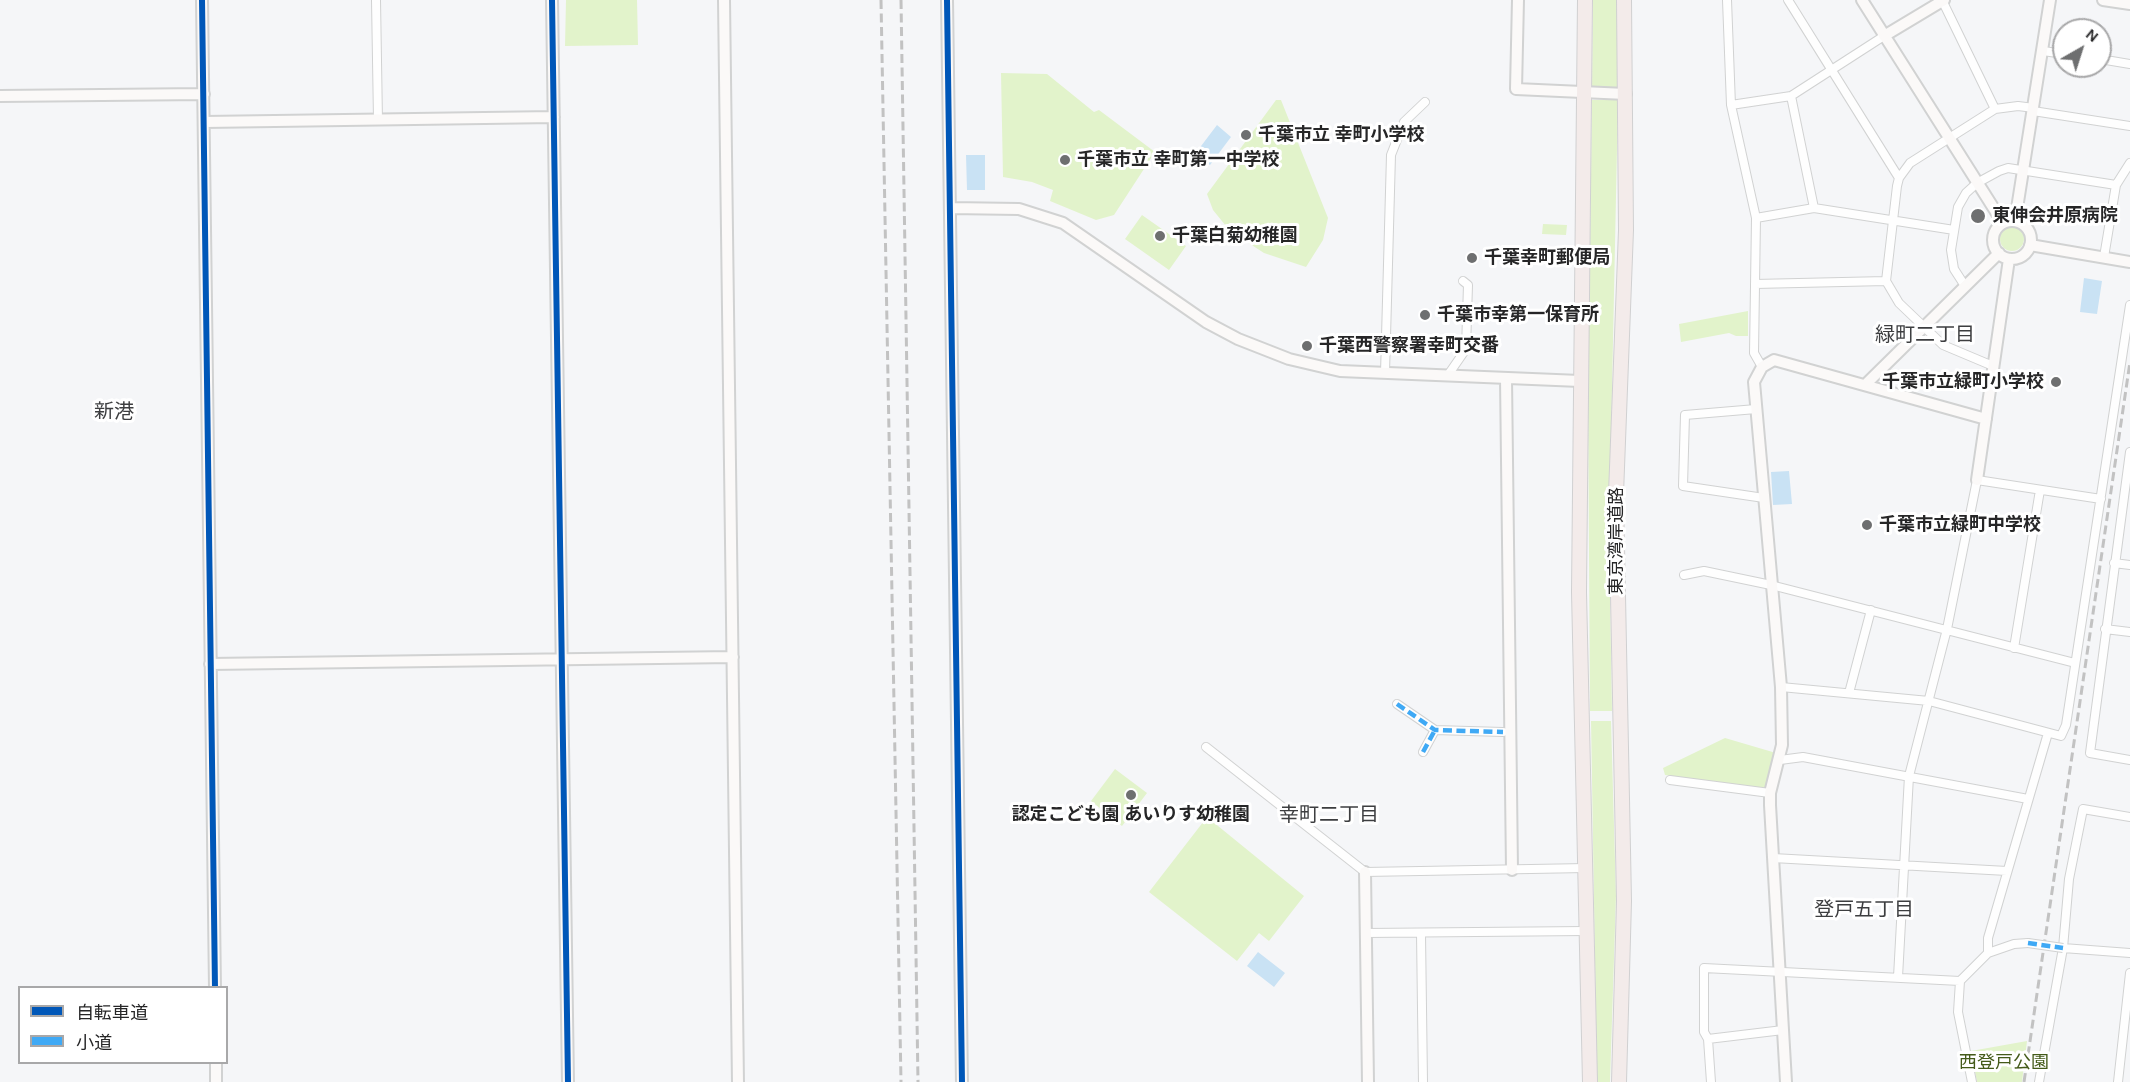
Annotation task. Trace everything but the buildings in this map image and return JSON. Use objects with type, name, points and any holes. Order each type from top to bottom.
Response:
[{"type":"highway","name":"東京湾岸道路","points":[[1585,0],[1580,381],[1580,643],[1590,1082]]},
{"type":"highway","name":"東京湾岸道路","points":[[1619,1082],[1624,901],[1616,494],[1626,230],[1624,0]]},
{"type":"street","points":[[202,0],[215,986]]},
{"type":"street","points":[[376,0],[378,120]]},
{"type":"street","points":[[552,0],[568,1082]]},
{"type":"street","points":[[724,0],[738,1082]]},
{"type":"street","points":[[947,0],[962,1082]]},
{"type":"street","points":[[1518,0],[1516,90],[1626,93]]},
{"type":"street","points":[[1727,0],[1731,105],[1756,218],[1754,352],[1762,367]]},
{"type":"street","points":[[1788,0],[1899,178]]},
{"type":"street","points":[[1862,0],[2003,223]]},
{"type":"street","points":[[1731,105],[1791,96],[1943,0],[1995,109]]},
{"type":"street","points":[[2015,221],[2050,0]]},
{"type":"street","points":[[2103,0],[2130,4]]},
{"type":"street","points":[[2043,51],[2052,52]]},
{"type":"street","points":[[2112,61],[2130,64]]},
{"type":"street","points":[[0,96],[204,94]]},
{"type":"street","points":[[1791,96],[1814,208]]},
{"type":"street","points":[[1385,373],[1391,156],[1404,122],[1425,102]]},
{"type":"street","points":[[1994,366],[1944,345],[1899,303],[1886,281],[1899,178],[1910,163],[1995,109],[2018,106],[2130,126]]},
{"type":"street","points":[[205,122],[554,117]]},
{"type":"street","points":[[2104,257],[2116,185],[2130,163]]},
{"type":"street","points":[[1965,286],[1952,259],[1954,230],[1961,200],[1977,183],[1999,171],[2024,170],[2116,185]]},
{"type":"street","points":[[950,208],[1019,209],[1044,215],[1076,230],[1182,306],[1238,339],[1308,364],[1340,371],[1580,381]]},
{"type":"street","points":[[1756,218],[1814,208],[1954,230]]},
{"type":"street","points":[[2015,221],[2030,233],[2031,245],[2024,255],[2009,259],[1999,253],[1994,237],[2003,223],[2015,221]]},
{"type":"street","points":[[2031,245],[2130,262]]},
{"type":"street","points":[[1865,385],[1999,253]]},
{"type":"street","points":[[1898,977],[1908,776],[1947,629],[1977,480],[2009,259]]},
{"type":"street","points":[[1448,375],[1466,349],[1468,285],[1463,281]]},
{"type":"street","points":[[1755,284],[1886,281]]},
{"type":"street","points":[[1781,687],[1929,701],[2061,736],[2066,725],[2130,305]]},
{"type":"street","points":[[1786,1082],[1770,793],[1782,745],[1781,687],[1754,382],[1762,367],[1774,360],[1986,419]]},
{"type":"street","points":[[1506,378],[1512,870]]},
{"type":"street","points":[[1756,409],[1685,415],[1683,486],[1764,498]]},
{"type":"street","points":[[2130,452],[2127,499],[2114,563],[2090,753],[2130,760]]},
{"type":"street","points":[[1977,480],[2101,499]]},
{"type":"street","points":[[2014,648],[2040,490]]},
{"type":"street","points":[[2114,563],[2130,565]]},
{"type":"street","points":[[1684,575],[1704,571],[1771,585],[2075,663]]},
{"type":"street","points":[[1849,693],[1871,610]]},
{"type":"street","points":[[2105,629],[2130,632]]},
{"type":"street","points":[[210,664],[733,657]]},
{"type":"street","points":[[1397,704],[1435,730],[1503,732]]},
{"type":"street","points":[[1423,752],[1435,730]]},
{"type":"street","points":[[1988,953],[1988,938],[2048,733]]},
{"type":"street","points":[[1206,747],[1365,872],[1586,868]]},
{"type":"street","points":[[1780,760],[1803,757],[2028,799]]},
{"type":"street","points":[[1670,780],[1770,793]]},
{"type":"street","points":[[2038,1082],[2063,948],[2069,879],[2083,809],[2130,817]]},
{"type":"street","points":[[1773,858],[2007,871]]},
{"type":"street","points":[[1365,872],[1368,1082]]},
{"type":"street","points":[[1366,933],[1586,931]]},
{"type":"street","points":[[1421,934],[1423,1082]]},
{"type":"street","points":[[1971,1082],[1958,1012],[1960,981],[1988,953],[2014,944],[2028,943],[2130,953]]},
{"type":"street","points":[[1711,1082],[1708,1038],[1704,1032],[1704,968],[1781,974],[1960,981]]},
{"type":"street","points":[[2118,1082],[2130,973]]},
{"type":"street","points":[[1708,1038],[1783,1030]]},
{"type":"street","points":[[216,1064],[216,1082]]},
{"type":"green space","points":[[566,0],[637,0],[638,45],[565,46]]},
{"type":"green space","points":[[1593,0],[1618,0],[1618,89],[1592,88]]},
{"type":"green space","points":[[1001,73],[1047,74],[1094,112],[1099,110],[1155,152],[1114,215],[1096,220],[1050,201],[1053,190],[1032,182],[1003,177]]},
{"type":"green space","points":[[1276,100],[1281,100],[1328,218],[1323,240],[1306,267],[1264,253],[1230,231],[1213,210],[1207,194]]},
{"type":"green space","points":[[1592,100],[1618,100],[1609,534],[1612,711],[1590,711],[1588,398]]},
{"type":"green space","points":[[1142,215],[1186,246],[1169,270],[1125,239]]},
{"type":"green space","points":[[1543,224],[1567,225],[1566,235],[1542,234]]},
{"type":"green space","points":[[2012,227],[2017,228],[2023,234],[2023,244],[2017,250],[2012,251],[2007,250],[2001,244],[2000,239],[2001,234],[2007,228]]},
{"type":"green space","points":[[1748,311],[1748,336],[1736,336],[1729,333],[1681,342],[1679,324]]},
{"type":"green space","points":[[1591,721],[1611,721],[1616,896],[1610,1082],[1597,1082]]},
{"type":"green space","points":[[1725,738],[1776,753],[1768,787],[1764,789],[1665,775],[1663,768]]},
{"type":"green space","points":[[1115,769],[1147,793],[1122,826],[1091,801]]},
{"type":"green space","points":[[1207,817],[1304,896],[1269,941],[1259,933],[1237,961],[1149,892]]},
{"type":"green space","name":"西登戸公園","points":[[2027,1041],[2022,1082],[1977,1082],[1971,1051]]},
{"type":"water","points":[[1217,125],[1231,137],[1210,165],[1195,154]]},
{"type":"water","points":[[966,155],[985,155],[985,190],[967,190]]},
{"type":"water","points":[[2084,278],[2102,281],[2097,314],[2080,312]]},
{"type":"water","points":[[1789,471],[1792,504],[1773,505],[1771,472]]},
{"type":"water","points":[[1258,952],[1285,973],[1274,987],[1247,966]]},
{"type":"railway","points":[[881,0],[901,1082]]},
{"type":"railway","points":[[901,0],[918,1082]]},
{"type":"railway","points":[[2024,1082],[2130,362]]},
{"type":"marked path","points":[[1397,704],[1435,730],[1503,732]]},
{"type":"marked path","points":[[1423,752],[1435,730]]},
{"type":"marked path","points":[[2028,943],[2063,948]]},
{"type":"cycle path","points":[[202,0],[215,986]]},
{"type":"cycle path","points":[[552,0],[568,1082]]},
{"type":"cycle path","points":[[947,0],[962,1082]]},
{"type":"place","name":"千葉市立 幸町小学校","points":[[1246,135]]},
{"type":"place","name":"千葉市立 幸町第一中学校","points":[[1065,160]]},
{"type":"place","name":"東伸会井原病院","points":[[1978,216]]},
{"type":"place","name":"千葉白菊幼稚園","points":[[1160,236]]},
{"type":"place","name":"千葉幸町郵便局","points":[[1472,258]]},
{"type":"place","name":"千葉市幸第一保育所","points":[[1425,315]]},
{"type":"place","name":"千葉西警察署幸町交番","points":[[1307,346]]},
{"type":"place","name":"千葉市立緑町小学校","points":[[2056,382]]},
{"type":"place","name":"千葉市立緑町中学校","points":[[1867,525]]},
{"type":"place","name":"認定こども園 あいりす幼稚園","points":[[1131,795]]},
{"type":"district","name":"緑町二丁目","points":[[1925,335]]},
{"type":"district","name":"新港","points":[[114,412]]},
{"type":"district","name":"幸町二丁目","points":[[1329,815]]},
{"type":"district","name":"登戸五丁目","points":[[1864,910]]}]
